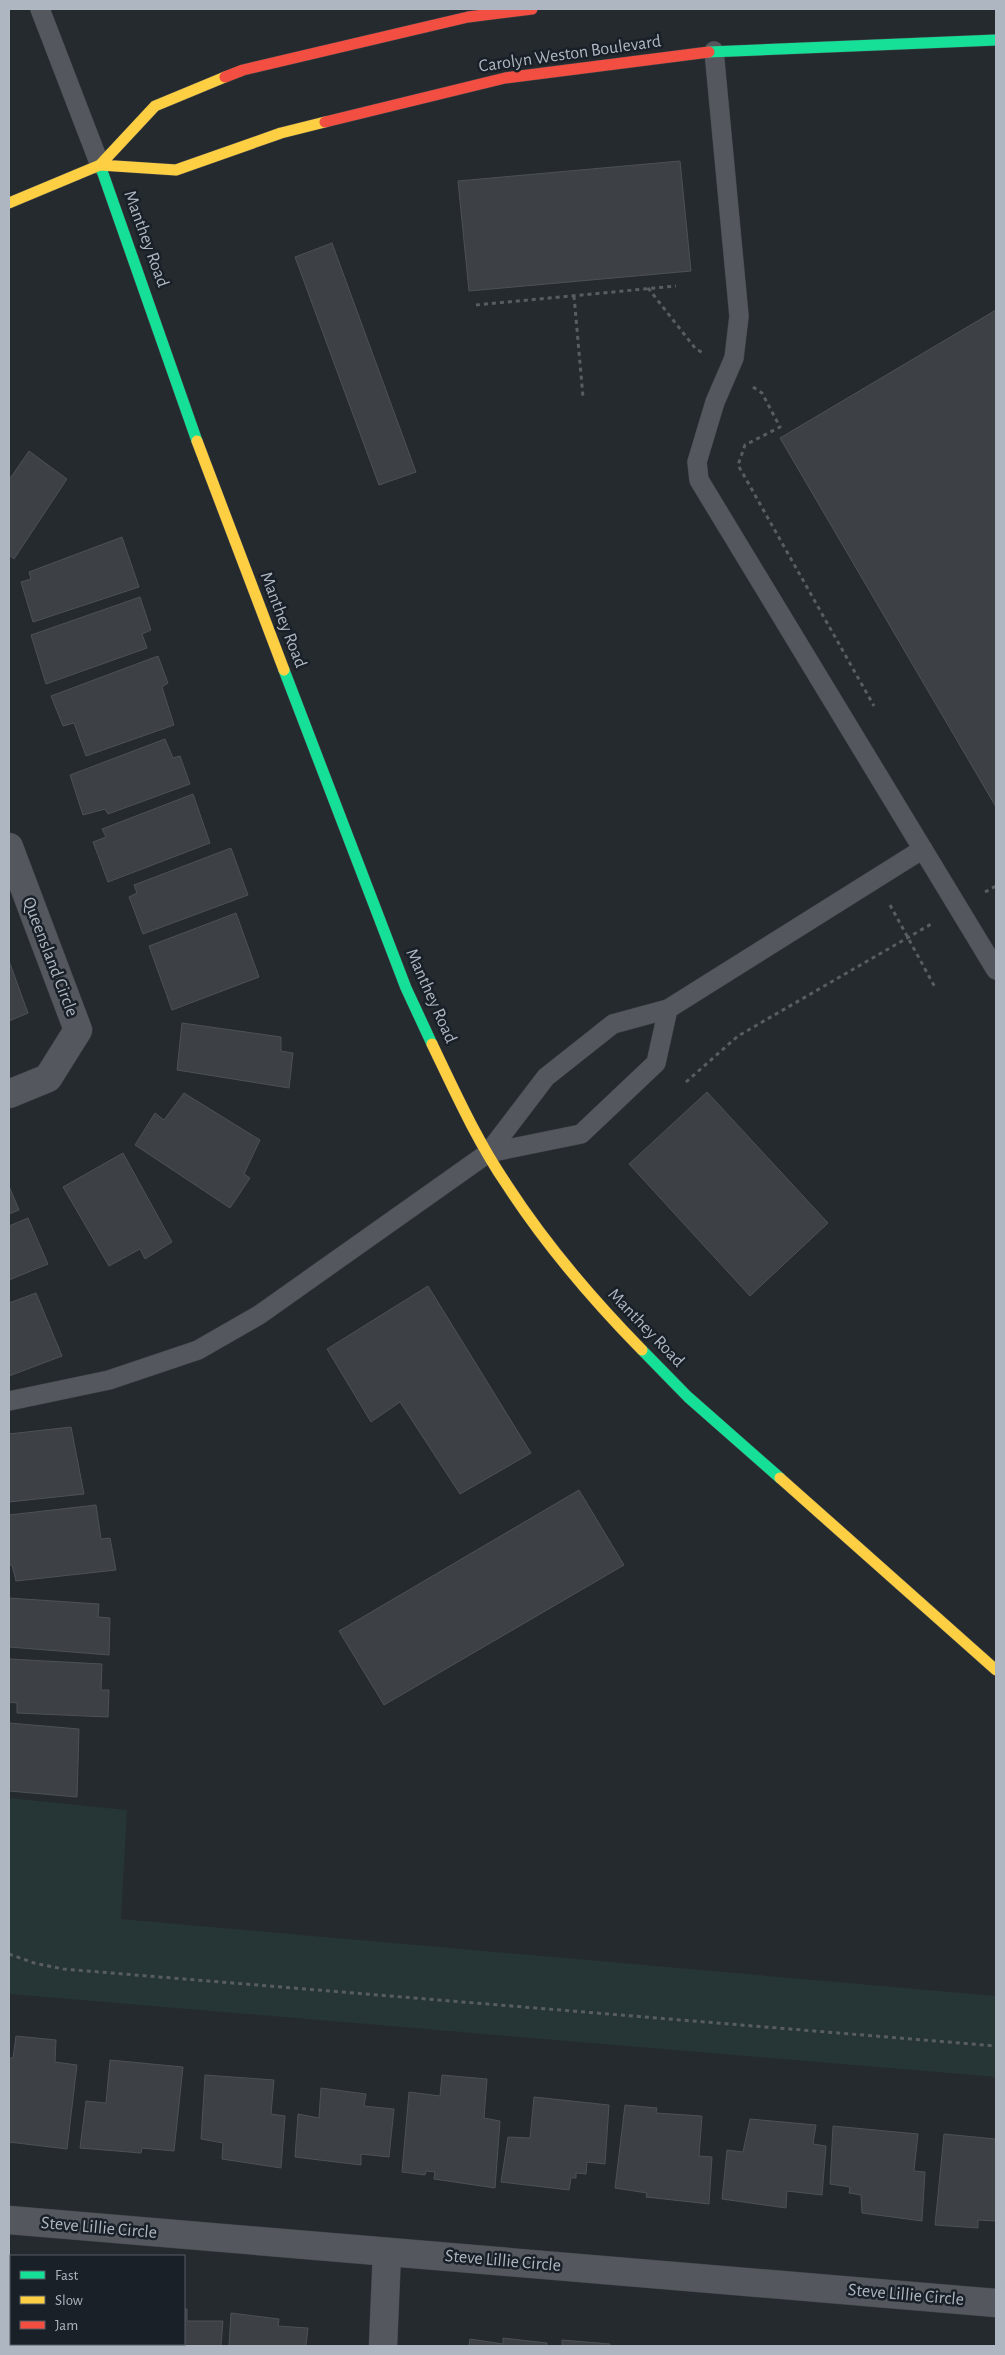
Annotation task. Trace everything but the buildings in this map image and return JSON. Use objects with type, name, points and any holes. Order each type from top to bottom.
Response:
[{"type":"street","name":"Carolyn Weston Boulevard","points":[[9,203],[100,165],[155,106],[243,70],[468,17],[532,9]]},
{"type":"street","name":"Carolyn Weston Boulevard","points":[[100,165],[176,170],[281,133],[504,78],[714,51],[996,40]]},
{"type":"street","name":"Manthey Road","points":[[100,165],[216,494],[406,988],[466,1116],[506,1184],[551,1248],[602,1309],[688,1397],[996,1670]]},
{"type":"street","name":"Queensland Circle","points":[[9,847],[78,1030],[48,1078],[9,1094]]},
{"type":"street","name":"Steve Lillie Circle","points":[[9,2220],[996,2303]]},
{"type":"street","points":[[383,2346],[387,2252]]},
{"type":"lane","points":[[40,9],[100,165]]},
{"type":"lane","points":[[714,51],[739,316],[734,358],[715,402],[697,462],[699,480],[996,970]]},
{"type":"lane","points":[[9,1401],[109,1380],[198,1350],[259,1316],[488,1152],[546,1077],[613,1024],[668,1009],[924,849]]},
{"type":"lane","points":[[488,1152],[581,1134],[656,1063],[668,1009]]},
{"type":"path","points":[[476,305],[676,286]]},
{"type":"path","points":[[648,288],[695,348],[762,393],[780,427],[745,445],[738,465],[878,713]]},
{"type":"path","points":[[574,296],[583,397]]},
{"type":"path","points":[[876,880],[936,989]]},
{"type":"path","points":[[686,1082],[738,1036],[996,886]]},
{"type":"path","points":[[9,1954],[34,1963],[63,1969],[996,2046]]},
{"type":"shaded area","points":[[9,1798],[127,1810],[121,1919],[996,1996],[996,2077],[9,1994]]},
{"type":"traffic: fast","points":[[709,52],[996,40]]},
{"type":"traffic: fast","points":[[100,165],[197,441]]},
{"type":"traffic: fast","points":[[284,670],[406,988],[432,1044]]},
{"type":"traffic: fast","points":[[642,1350],[688,1397],[780,1478]]},
{"type":"traffic: slow","points":[[9,203],[100,165],[155,106],[225,77]]},
{"type":"traffic: slow","points":[[100,165],[176,170],[281,133],[325,122]]},
{"type":"traffic: slow","points":[[197,441],[284,670]]},
{"type":"traffic: slow","points":[[432,1044],[476,1134],[522,1207],[570,1271],[642,1350]]},
{"type":"traffic: slow","points":[[780,1478],[996,1670]]},
{"type":"traffic: jam","points":[[225,77],[243,70],[468,17],[532,9]]},
{"type":"traffic: jam","points":[[325,122],[505,78],[709,52]]}]
